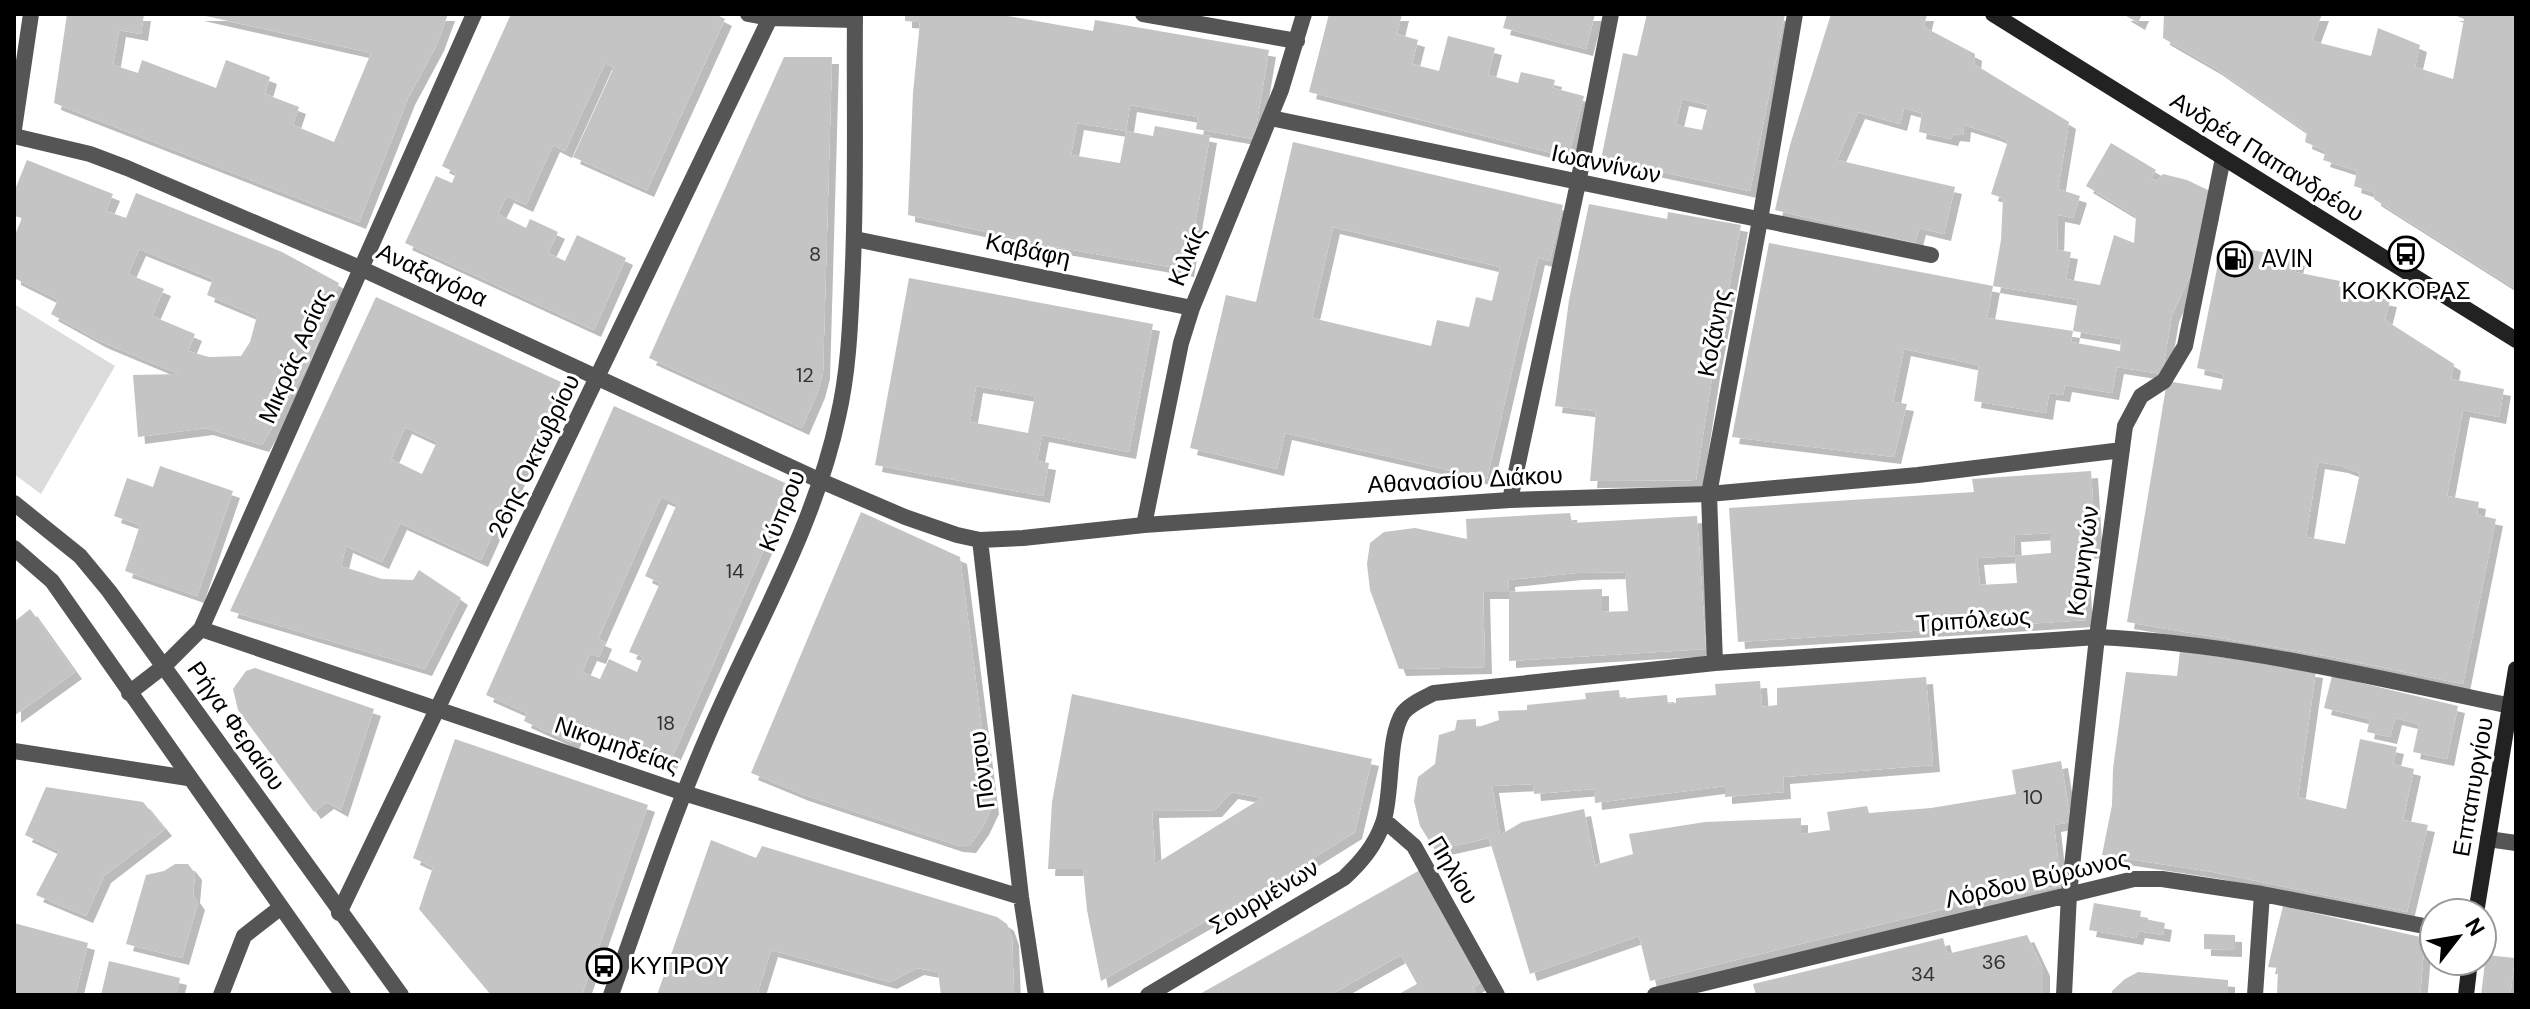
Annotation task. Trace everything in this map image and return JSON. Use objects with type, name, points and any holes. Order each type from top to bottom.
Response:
[{"type":"main road","name":"Ανδρέα Παπανδρέου","points":[[1993,14],[2516,340]]},
{"type":"main road","name":"Επταπυργίου","points":[[2479,897],[2516,669]]},
{"type":"street","points":[[14,129],[31,14]]},
{"type":"street","name":"Μικράς Ασίας","points":[[129,693],[164,666],[201,629],[474,14]]},
{"type":"street","points":[[748,14],[770,18],[855,17]]},
{"type":"street","points":[[1143,14],[1297,41]]},
{"type":"street","name":"Κιλκίς","points":[[1144,525],[1181,343],[1192,308],[1271,118],[1304,14]]},
{"type":"street","points":[[1510,500],[1611,14]]},
{"type":"street","name":"Κοζάνης","points":[[1715,663],[1709,494],[1795,14]]},
{"type":"street","name":"Κύπρου","points":[[611,995],[684,793],[796,545],[821,481],[838,418],[846,376],[855,239],[855,17]]},
{"type":"street","name":"26ης Οκτωβρίου","points":[[339,913],[770,18]]},
{"type":"street","name":"Ιωαννίνων","points":[[1271,118],[1931,255]]},
{"type":"street","name":"Αναξαγόρα","points":[[14,136],[90,154],[127,168],[360,268],[821,481]]},
{"type":"street","name":"Κομνηνών","points":[[2064,995],[2069,894],[2097,637],[2125,426],[2141,396],[2164,381],[2185,346],[2223,158]]},
{"type":"street","name":"Καβάφη","points":[[855,239],[1192,308]]},
{"type":"street","name":"Αθανασίου Διάκου","points":[[821,481],[905,517],[980,540],[1144,525],[1510,500],[1709,494],[1903,477],[2122,450]]},
{"type":"street","name":"Ρήγα Φεραίου","points":[[14,503],[80,556],[109,591],[401,995]]},
{"type":"street","name":"Πόντου","points":[[980,540],[1021,897],[1036,995]]},
{"type":"street","points":[[14,548],[52,581],[343,995]]},
{"type":"street","name":"Νικομηδείας","points":[[201,629],[684,793],[1021,897]]},
{"type":"street","name":"Τριπόλεως","points":[[1384,820],[1397,730],[1403,713],[1434,693],[1715,663],[2097,637],[2138,638],[2254,654],[2511,706]]},
{"type":"street","points":[[14,751],[188,778]]},
{"type":"street","name":"Σουρμένων","points":[[1148,995],[1344,878],[1376,840],[1384,820]]},
{"type":"street","name":"Πηλίου","points":[[1384,820],[1414,846],[1497,995]]},
{"type":"street","points":[[2488,839],[2516,843]]},
{"type":"street","name":"Λόρδου Βύρωνος","points":[[1655,995],[2120,881],[2147,879],[2262,894],[2418,925]]},
{"type":"street","points":[[2255,995],[2262,894]]},
{"type":"street","points":[[221,995],[244,936],[280,908]]},
{"type":"shaded area","points":[[14,304],[115,366],[41,494],[14,474]]},
{"type":"building","points":[[67,14],[144,14],[141,34],[119,30],[113,65],[138,73],[142,60],[216,88],[226,60],[270,77],[265,94],[299,107],[293,125],[334,142],[371,53],[197,14],[448,14],[437,44],[408,98],[359,222],[54,103]]},
{"type":"building","points":[[511,14],[715,14],[725,19],[647,190],[573,157],[614,67],[605,63],[565,151],[553,145],[526,205],[507,196],[498,214],[526,228],[530,219],[558,232],[548,253],[565,261],[577,235],[626,258],[594,330],[405,243],[436,176],[452,183],[456,173],[442,166]]},
{"type":"building","points":[[905,14],[997,14],[1093,31],[1095,20],[1269,50],[1254,139],[1196,129],[1198,117],[1130,105],[1126,131],[1153,136],[1155,126],[1210,136],[1187,270],[1056,247],[908,215],[913,93],[920,22],[905,21]],"holes":[[[1077,123],[1126,131],[1120,163],[1071,155]]]},
{"type":"building","points":[[1329,14],[1402,14],[1397,34],[1418,40],[1412,64],[1439,71],[1448,36],[1495,48],[1488,75],[1518,83],[1521,72],[1555,80],[1553,88],[1584,96],[1568,157],[1309,92]]},
{"type":"building","points":[[1507,14],[1595,14],[1586,49],[1503,28]]},
{"type":"building","points":[[1647,14],[1785,14],[1750,191],[1601,159],[1623,53],[1637,56]],"holes":[[[1682,99],[1708,105],[1702,130],[1676,125]]]},
{"type":"building","points":[[1831,14],[1927,14],[1924,27],[1975,54],[1974,64],[2069,122],[2058,189],[2080,196],[2073,218],[2058,215],[2057,250],[2071,252],[2066,279],[2100,285],[2114,235],[2134,243],[2136,216],[2086,186],[2111,143],[2156,170],[2151,178],[2156,181],[2163,174],[2187,180],[2210,191],[2204,209],[2212,212],[2198,258],[2172,315],[2162,374],[2117,367],[2112,393],[2065,385],[2063,395],[2049,393],[2046,413],[1974,401],[1979,365],[1904,349],[1893,402],[1907,404],[1894,457],[1732,437],[1769,243],[1993,286],[2001,240],[2003,198],[1991,194],[2008,141],[1996,135],[1964,125],[1963,135],[1953,134],[1951,139],[1919,132],[1922,113],[1904,108],[1900,124],[1858,112],[1837,160],[1955,187],[1944,234],[1919,228],[1915,243],[1775,210],[1790,145]],"holes":[[[1993,286],[2078,300],[2073,331],[1987,318]],[[2073,331],[2121,339],[2120,351],[2071,342]]]},
{"type":"building","points":[[2123,14],[2142,14],[2138,23]]},
{"type":"building","points":[[2164,14],[2322,14],[2312,41],[2371,56],[2378,28],[2420,45],[2415,67],[2453,79],[2464,19],[2452,14],[2516,14],[2516,289],[2374,199],[2375,193],[2354,186],[2357,171],[2323,160],[2326,151],[2305,142],[2307,132],[2215,68],[2163,38]]},
{"type":"building","points":[[784,57],[832,57],[823,372],[802,428],[649,358]]},
{"type":"building","points":[[1293,142],[1563,205],[1550,261],[1538,258],[1487,479],[1285,433],[1277,469],[1190,448],[1226,295],[1256,302]],"holes":[[[1333,227],[1500,267],[1492,301],[1476,297],[1469,327],[1437,320],[1431,346],[1312,318]]]},
{"type":"building","points":[[27,160],[113,194],[106,211],[126,218],[136,193],[282,252],[339,283],[311,360],[262,445],[206,428],[138,437],[133,375],[179,374],[100,341],[51,314],[58,300],[14,278],[14,237],[22,218],[14,216],[14,192]],"holes":[[[139,249],[213,279],[207,295],[257,316],[250,342],[241,356],[209,357],[188,351],[195,334],[152,316],[164,289],[128,274]]]},
{"type":"building","points":[[1589,204],[1667,219],[1668,212],[1741,225],[1696,480],[1590,481],[1596,411],[1555,406],[1569,300]]},
{"type":"building","points":[[2222,244],[2298,259],[2295,272],[2340,281],[2338,290],[2390,300],[2385,320],[2454,364],[2451,379],[2504,389],[2499,417],[2463,410],[2447,496],[2479,502],[2477,515],[2496,519],[2463,684],[2326,656],[2127,622],[2167,381],[2221,390],[2224,374],[2197,368]],"holes":[[[2318,462],[2360,473],[2345,544],[2306,537]]]},
{"type":"building","points":[[909,278],[1153,324],[1129,452],[1042,435],[1037,461],[1049,463],[1043,496],[875,465]],"holes":[[[976,386],[1035,396],[1028,433],[970,422]]]},
{"type":"building","points":[[376,297],[561,382],[481,560],[400,523],[382,562],[346,546],[341,566],[382,579],[413,580],[419,570],[461,598],[425,669],[230,611]],"holes":[[[405,427],[437,442],[422,474],[391,459]]]},
{"type":"building","points":[[614,406],[792,486],[670,762],[581,722],[572,743],[524,721],[527,713],[486,695]],"holes":[[[661,497],[677,504],[645,576],[660,583],[629,652],[643,657],[637,672],[609,659],[600,679],[582,672],[590,654],[599,657],[605,642],[598,639]]]},
{"type":"building","points":[[160,466],[233,491],[197,596],[125,571],[140,525],[114,516],[127,478],[153,487]]},
{"type":"building","points":[[2091,471],[2096,551],[2082,552],[2086,620],[1738,642],[1729,508],[1974,492],[1972,479]],"holes":[[[2050,533],[2051,553],[2015,556],[2014,535]],[[2015,556],[2017,583],[1980,585],[1977,558]]]},
{"type":"building","points":[[861,512],[960,557],[992,807],[969,846],[956,845],[802,794],[751,773]]},
{"type":"building","points":[[1570,513],[1572,523],[1697,516],[1706,649],[1509,661],[1509,592],[1483,592],[1485,667],[1399,669],[1370,590],[1367,564],[1370,543],[1384,532],[1415,528],[1467,539],[1466,519]],"holes":[[[1625,572],[1628,611],[1602,612],[1602,589],[1509,592],[1508,580],[1575,573]]]},
{"type":"building","points":[[30,609],[75,672],[14,716],[14,622]]},
{"type":"building","points":[[2180,651],[2316,671],[2298,797],[2346,809],[2360,739],[2397,747],[2393,764],[2414,769],[2403,820],[2428,825],[2407,912],[2213,872],[2102,855],[2112,805],[2113,769],[2126,672],[2177,676]]},
{"type":"building","points":[[255,668],[374,709],[341,810],[327,802],[314,812],[238,710],[233,689],[246,671]]},
{"type":"building","points":[[2332,676],[2458,706],[2447,759],[2413,752],[2419,724],[2395,718],[2390,737],[2367,732],[2370,719],[2324,708]]},
{"type":"building","points":[[1926,677],[1933,765],[1783,777],[1784,792],[1725,797],[1725,786],[1595,803],[1594,789],[1534,794],[1533,784],[1492,786],[1500,835],[1522,822],[1584,809],[1595,865],[1633,854],[1629,834],[1705,822],[1801,818],[1801,834],[1830,830],[1827,812],[1867,806],[1869,813],[1931,808],[2016,794],[2012,770],[2061,761],[2071,822],[2054,825],[2061,886],[1948,908],[1650,981],[1639,936],[1530,974],[1489,838],[1435,850],[1420,826],[1414,801],[1418,777],[1435,764],[1439,735],[1455,730],[1457,720],[1476,719],[1476,728],[1499,720],[1498,711],[1527,710],[1527,705],[1586,699],[1585,693],[1619,690],[1620,699],[1667,695],[1668,704],[1676,703],[1676,698],[1716,695],[1715,684],[1760,681],[1762,707],[1777,705],[1777,688]]},
{"type":"building","points":[[1072,694],[1372,759],[1355,832],[1101,981],[1087,910],[1083,869],[1048,869],[1052,802]],"holes":[[[1231,792],[1262,798],[1155,864],[1152,811],[1215,810]]]},
{"type":"building","points":[[455,739],[648,805],[582,995],[491,995],[419,909],[433,867],[413,858]]},
{"type":"building","points":[[46,787],[143,802],[165,829],[104,876],[86,916],[36,895],[59,851],[25,835]]},
{"type":"building","points":[[711,840],[756,858],[762,846],[997,917],[1007,924],[1012,938],[1014,995],[941,995],[938,972],[917,968],[890,982],[771,950],[757,995],[657,995]]},
{"type":"building","points":[[175,864],[188,864],[195,873],[193,896],[198,903],[182,958],[126,944],[146,875],[164,871]]},
{"type":"building","points":[[1420,870],[1467,958],[1471,956],[1485,980],[1473,987],[1477,995],[1397,995],[1417,984],[1401,955],[1330,995],[1198,995]]},
{"type":"building","points":[[2094,903],[2141,911],[2140,918],[2165,923],[2163,935],[2138,931],[2136,938],[2089,930]]},
{"type":"building","points":[[2283,906],[2418,936],[2420,995],[2277,995],[2278,968],[2268,967]]},
{"type":"building","points":[[14,923],[88,943],[75,995],[14,995]]},
{"type":"building","points":[[2204,934],[2235,935],[2235,950],[2204,949]]},
{"type":"building","points":[[2027,935],[2043,969],[2043,995],[1756,995],[1753,984],[1943,938],[1947,954]]},
{"type":"building","points":[[2498,956],[2515,958],[2510,995],[2481,995],[2483,977],[2498,977]]},
{"type":"building","points":[[109,961],[180,978],[176,995],[101,995]]},
{"type":"building","points":[[2138,972],[2228,980],[2228,995],[2112,995],[2112,991],[2125,979]]},
{"type":"place","name":"ΚΟΚΚΟΡΑΣ","points":[[2406,254]]},
{"type":"place","name":"AVIN","points":[[2235,259]]},
{"type":"place","name":"ΚΥΠΡΟΥ","points":[[604,966]]}]
